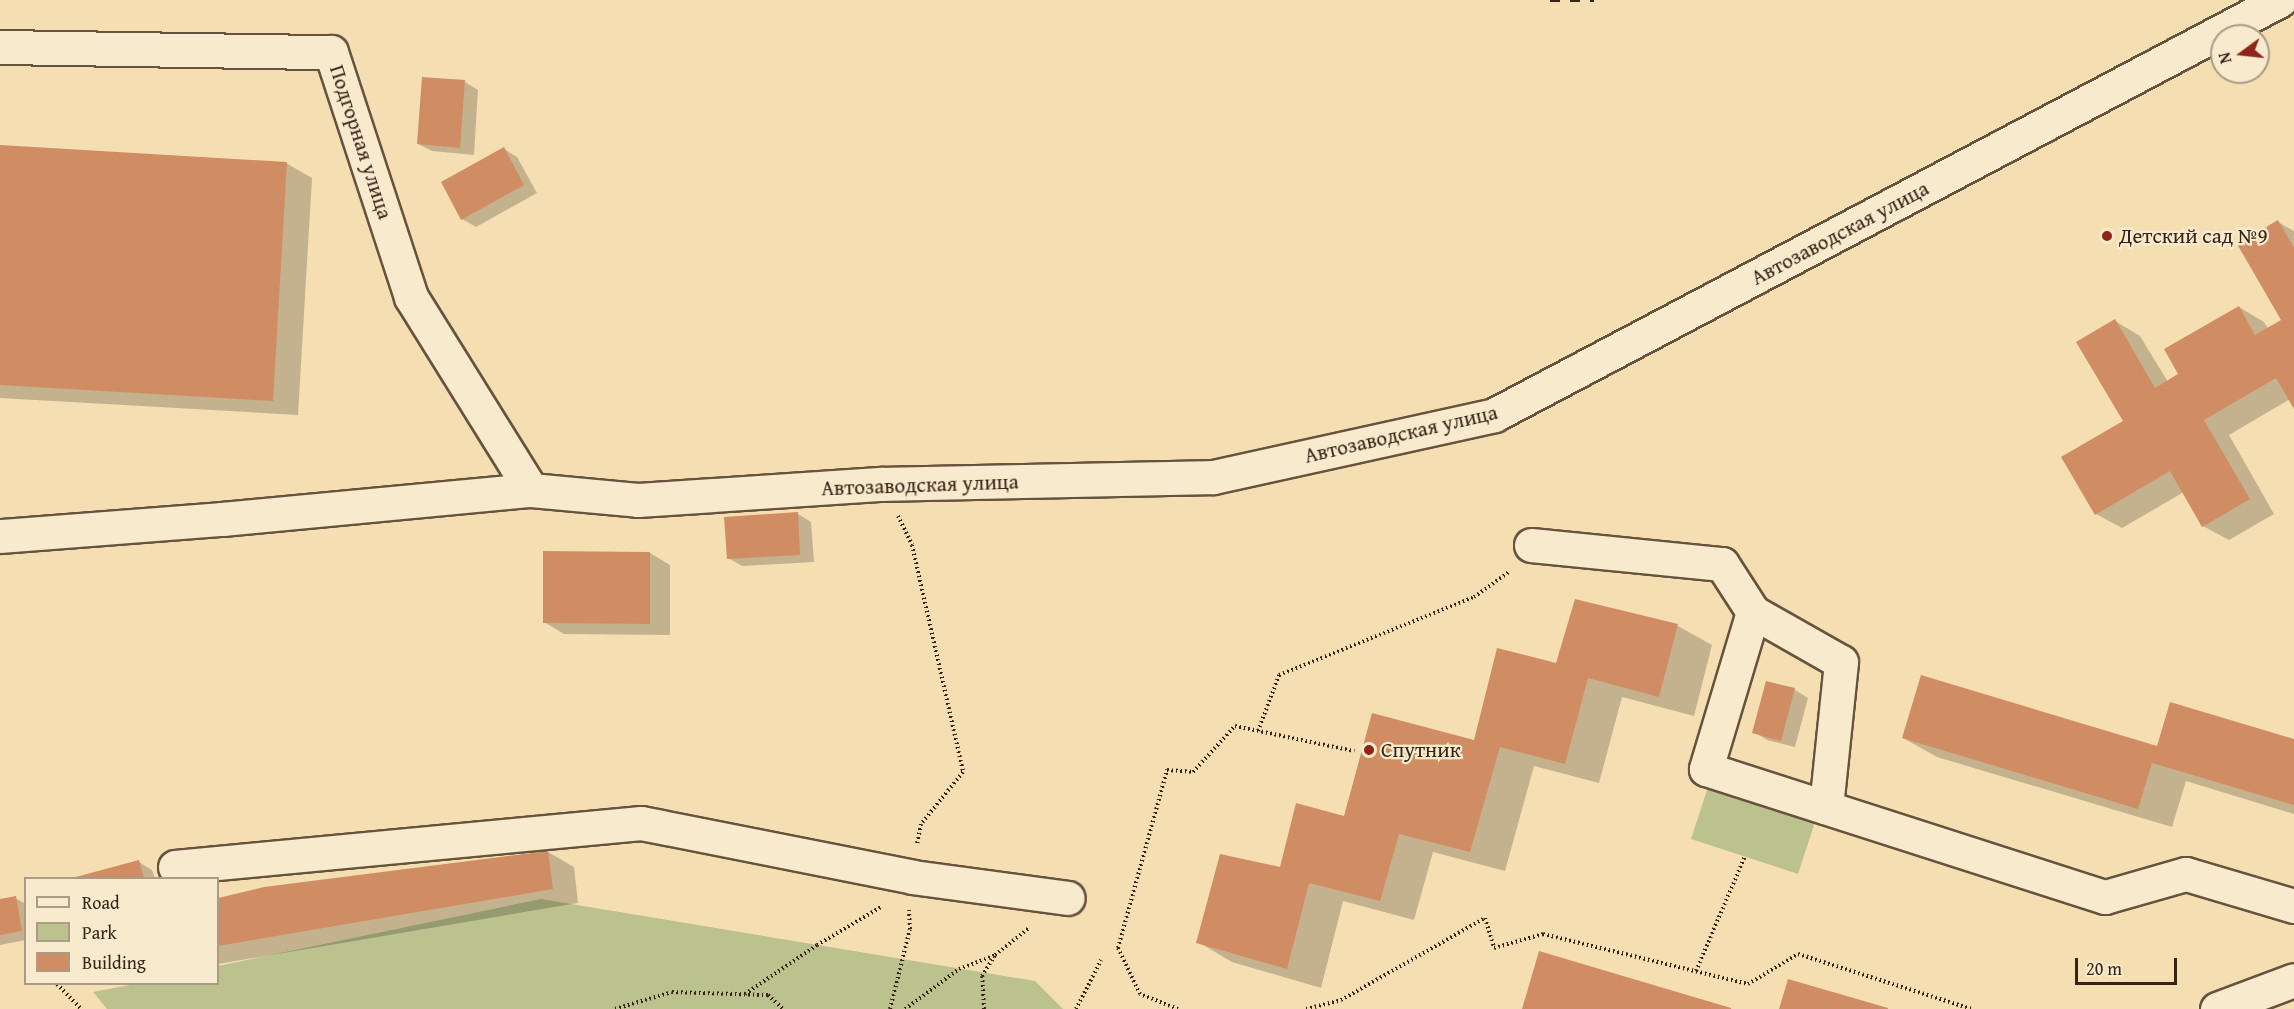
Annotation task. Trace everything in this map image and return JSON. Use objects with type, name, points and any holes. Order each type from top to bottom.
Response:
[{"type":"street","name":"Автозаводская улица","points":[[0,536],[222,519],[531,490],[638,500],[882,484],[1213,477],[1494,415],[2280,0]]},
{"type":"street","name":"Подгорная улица","points":[[0,47],[332,52],[411,297],[531,490]]},
{"type":"street","points":[[1532,546],[1722,564],[1753,612],[1841,662],[1826,807]]},
{"type":"street","points":[[1753,612],[1706,769],[2105,897],[2186,874],[2294,906]]},
{"type":"street","points":[[175,867],[641,823],[913,877],[1068,898]]},
{"type":"street","points":[[2217,1009],[2294,980]]},
{"type":"path","points":[[882,484],[912,545],[963,772],[921,824],[909,905],[910,929],[890,1009]]},
{"type":"path","points":[[1257,731],[1279,675],[1474,597],[1516,567],[1532,546]]},
{"type":"path","points":[[1178,1009],[1140,994],[1118,948],[1167,770],[1193,772],[1235,726],[1354,751]]},
{"type":"path","points":[[1696,971],[1745,856]]},
{"type":"path","points":[[904,1009],[959,969],[995,955],[1068,898]]},
{"type":"path","points":[[745,994],[817,945],[882,906]]},
{"type":"path","points":[[1306,1009],[1341,1000],[1485,918],[1494,948],[1543,934],[1748,984],[1798,954],[1971,1009]]},
{"type":"path","points":[[984,1009],[982,976],[995,955]]},
{"type":"path","points":[[1076,1009],[1101,960]]},
{"type":"path","points":[[58,985],[81,1009]]},
{"type":"path","points":[[615,1009],[672,992],[768,995],[783,1009]]},
{"type":"green space","points":[[1708,787],[1815,822],[1798,874],[1691,839]]},
{"type":"green space","points":[[541,899],[1035,981],[1063,1009],[107,1009],[93,992],[130,985],[219,985],[219,966]]},
{"type":"building","points":[[422,77],[465,80],[460,148],[417,144]]},
{"type":"building","points":[[0,145],[287,162],[273,401],[0,385]]},
{"type":"building","points":[[504,147],[524,185],[461,220],[441,182]]},
{"type":"building","points":[[2278,220],[2294,248],[2294,409],[2276,378],[2204,420],[2250,499],[2202,527],[2170,471],[2095,515],[2061,457],[2123,421],[2076,342],[2115,319],[2155,388],[2178,374],[2164,349],[2239,306],[2255,335],[2281,320],[2237,244]]},
{"type":"building","points":[[798,512],[800,555],[727,559],[724,517]]},
{"type":"building","points":[[543,551],[650,552],[650,624],[543,623]]},
{"type":"building","points":[[1575,599],[1678,624],[1659,697],[1588,678],[1565,764],[1500,747],[1470,852],[1399,834],[1380,901],[1309,883],[1287,969],[1196,943],[1220,854],[1280,867],[1296,803],[1344,816],[1372,713],[1474,740],[1497,648],[1556,663]]},
{"type":"building","points":[[1921,675],[2157,746],[2170,702],[2294,739],[2294,805],[2152,763],[2138,809],[1902,738]]},
{"type":"building","points":[[1766,681],[1795,688],[1781,741],[1752,733]]},
{"type":"building","points":[[548,851],[553,889],[219,946],[219,898],[264,887]]},
{"type":"building","points":[[139,860],[144,877],[76,877]]},
{"type":"building","points":[[16,896],[22,931],[0,935],[0,899]]},
{"type":"building","points":[[1539,951],[1731,1008],[1731,1009],[1522,1009]]},
{"type":"building","points":[[1788,979],[1888,1008],[1888,1009],[1779,1009]]},
{"type":"railway","points":[[1550,0],[1594,0]]},
{"type":"place","name":"Детский сад №9","points":[[2107,236]]},
{"type":"place","name":"Спутник","points":[[1369,750]]}]
